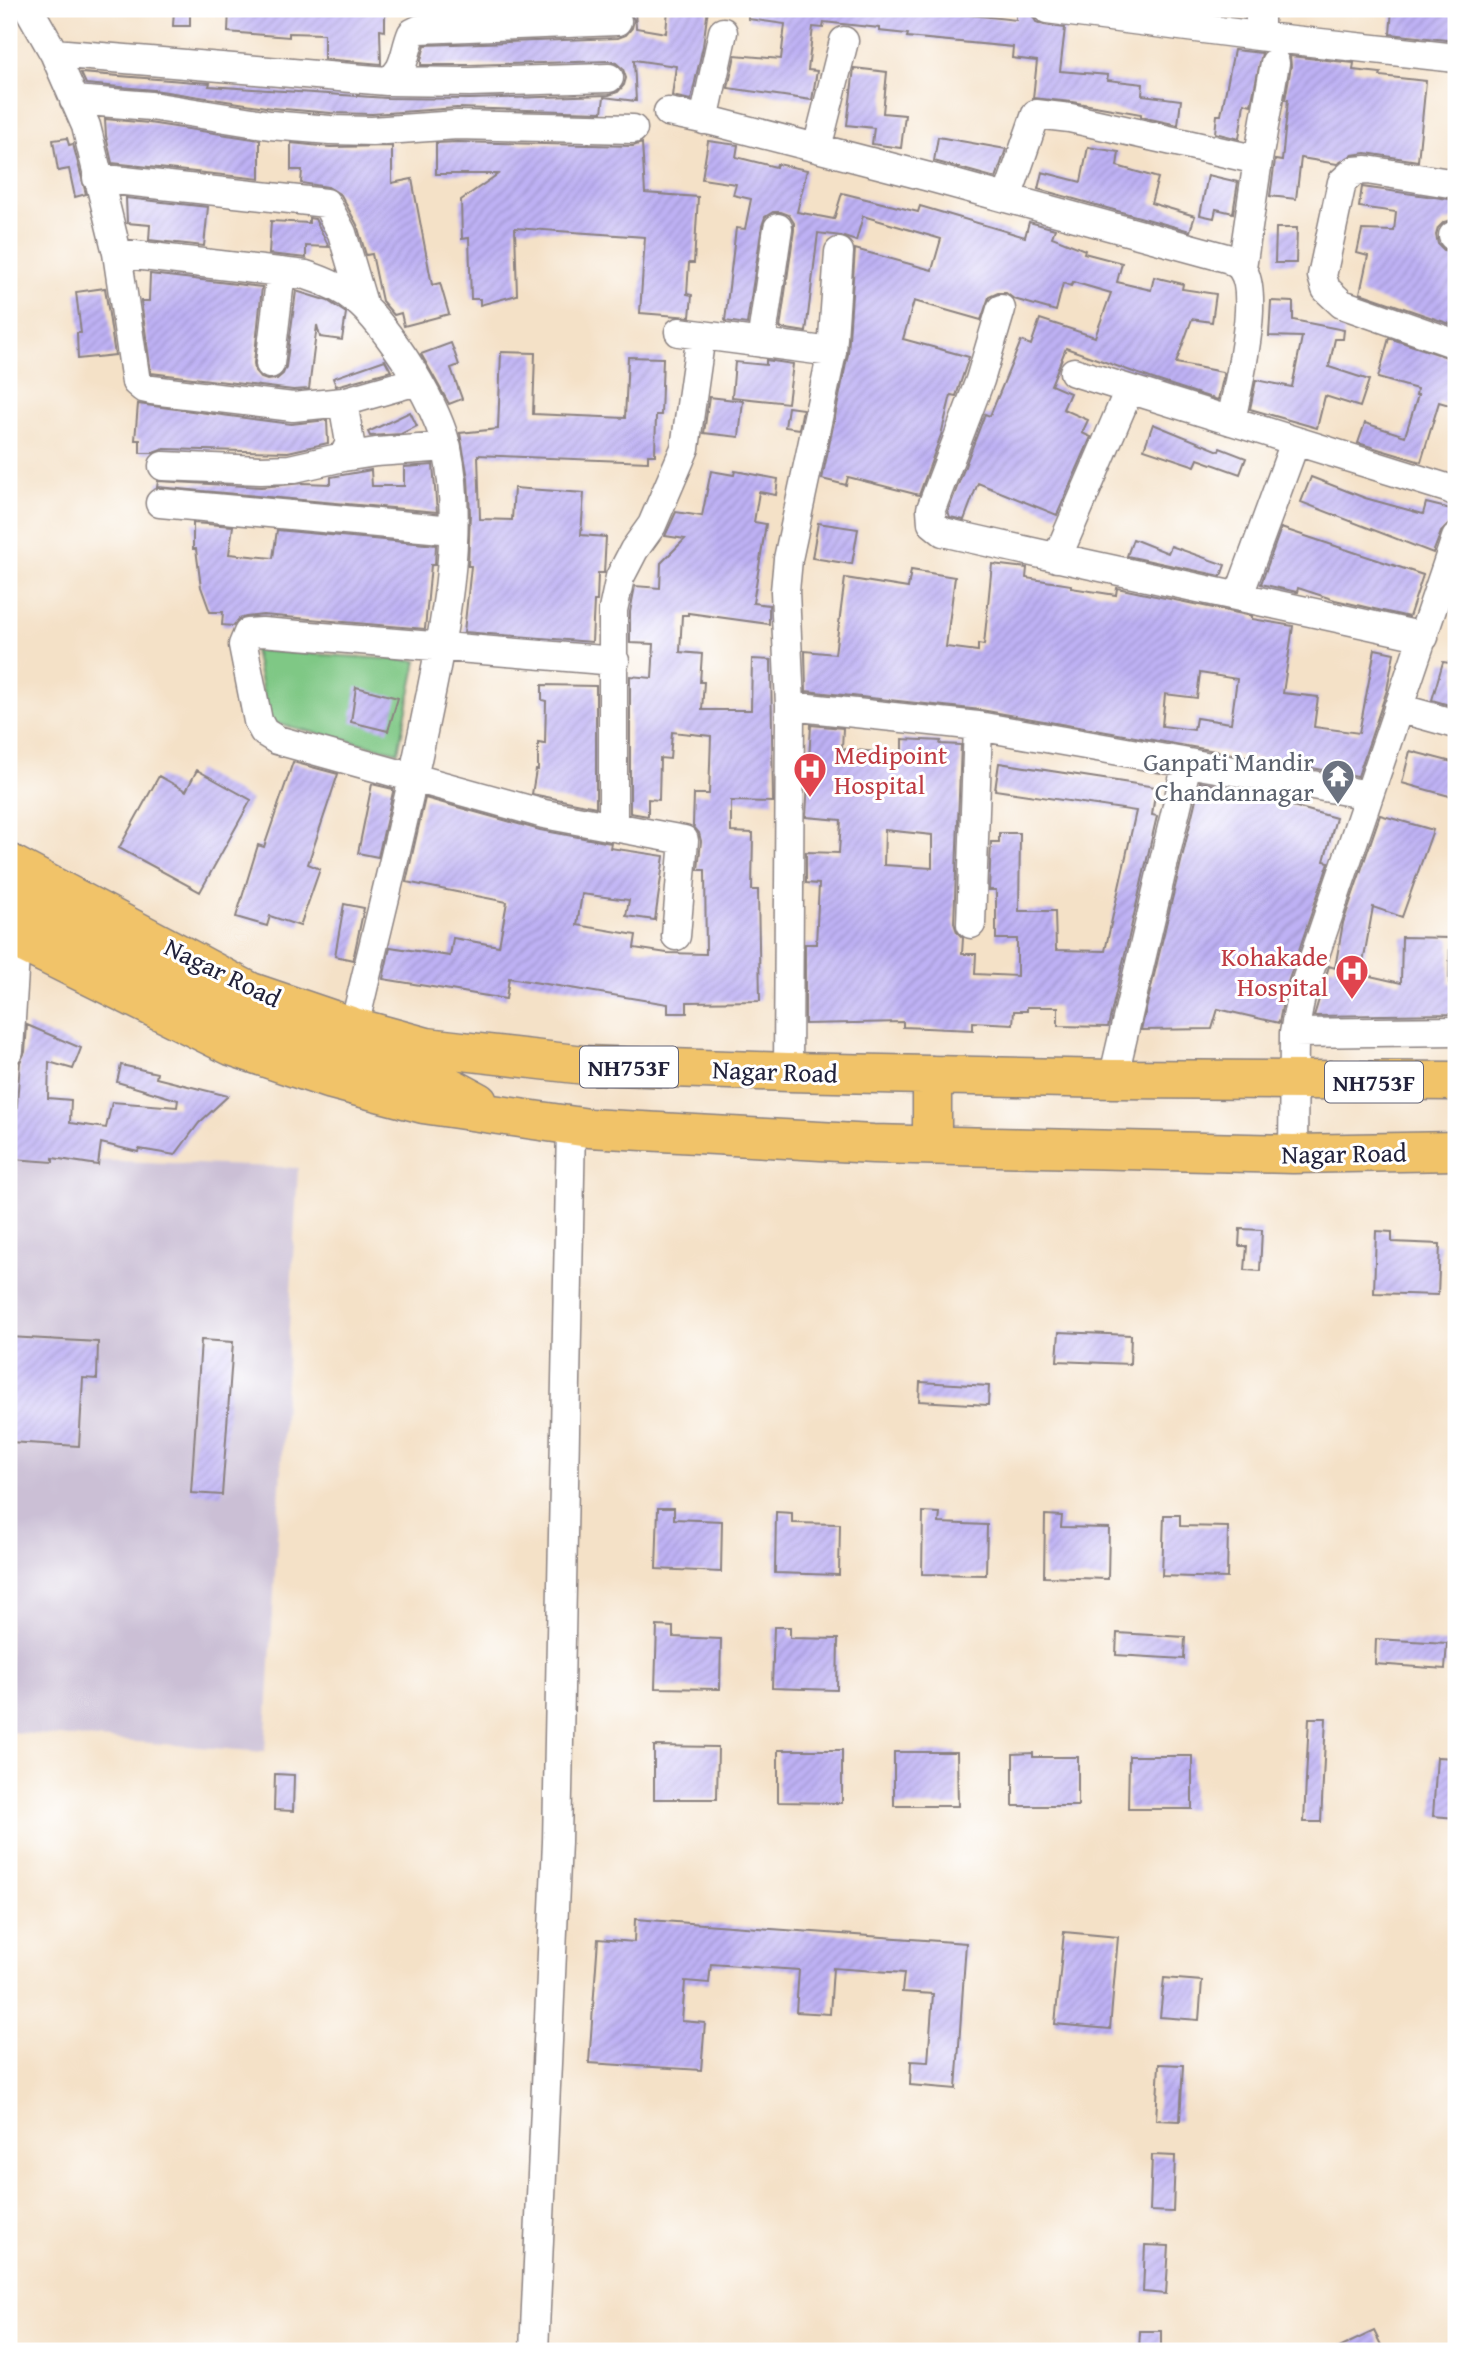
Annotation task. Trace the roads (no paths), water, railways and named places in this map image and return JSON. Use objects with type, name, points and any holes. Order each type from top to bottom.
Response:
[{"type":"highway","name":"Nagar Road","points":[[9,863],[251,992],[354,1027],[427,1047],[584,1065],[788,1072],[1113,1079],[1456,1081]]},
{"type":"highway","points":[[9,901],[194,995],[301,1038],[404,1065],[454,1088],[495,1114]]},
{"type":"highway","name":"Nagar Road","points":[[12,938],[231,1046],[328,1079],[423,1104],[572,1125],[873,1144],[1293,1154],[1456,1151]]},
{"type":"highway","points":[[932,1075],[932,1145]]},
{"type":"street","points":[[29,9],[54,53],[86,126],[117,253],[136,382],[142,388],[293,407],[343,402],[417,381]]},
{"type":"street","points":[[1047,9],[1260,22],[1456,58]]},
{"type":"street","points":[[387,81],[396,76],[412,33],[420,29],[617,21]]},
{"type":"street","points":[[704,120],[723,32]]},
{"type":"street","points":[[817,148],[844,41]]},
{"type":"street","points":[[54,53],[387,81],[470,82],[609,78]]},
{"type":"street","points":[[1231,421],[1248,322],[1247,281],[1242,268],[1275,63]]},
{"type":"street","points":[[74,100],[151,106],[270,125],[330,130],[372,131],[457,125],[633,129]]},
{"type":"street","points":[[668,112],[1007,198],[1230,259],[1242,268]]},
{"type":"street","points":[[1007,198],[1036,114],[1070,118],[1258,160]]},
{"type":"street","points":[[1456,184],[1367,170],[1354,172],[1342,182],[1322,275],[1326,289],[1342,304],[1456,344]]},
{"type":"street","points":[[97,178],[326,203],[342,233],[364,307]]},
{"type":"street","points":[[761,343],[778,228]]},
{"type":"street","points":[[788,1072],[789,706],[785,591],[788,559],[832,352],[839,252]]},
{"type":"street","points":[[117,253],[306,275],[334,284],[355,298],[379,321],[402,354],[435,416],[447,447],[452,479],[453,530],[441,647],[414,778],[354,1027]]},
{"type":"street","points":[[270,364],[281,272]]},
{"type":"street","points":[[1001,309],[980,380],[931,509],[932,523],[943,531],[1057,558],[1239,595],[1424,637]]},
{"type":"street","points":[[613,827],[613,610],[620,577],[634,550],[652,526],[685,448],[690,334],[832,352]]},
{"type":"street","points":[[1074,372],[1456,492]]},
{"type":"street","points":[[1057,558],[1129,390]]},
{"type":"street","points":[[343,402],[350,443],[343,457]]},
{"type":"street","points":[[1239,595],[1295,442]]},
{"type":"street","points":[[163,466],[290,469],[376,452],[447,447]]},
{"type":"street","points":[[160,503],[453,530]]},
{"type":"street","points":[[1293,1154],[1295,1018],[1456,538]]},
{"type":"street","points":[[615,661],[262,632],[248,633],[243,645],[258,721],[264,732],[277,740],[544,814],[684,840],[676,936]]},
{"type":"street","points":[[789,706],[978,726],[1369,795]]},
{"type":"street","points":[[1398,708],[1456,724]]},
{"type":"street","points":[[971,924],[978,726]]},
{"type":"street","points":[[1113,1079],[1187,763]]},
{"type":"street","points":[[9,1050],[12,938]]},
{"type":"street","points":[[1294,1033],[1456,1031]]},
{"type":"street","points":[[534,2351],[557,1842],[572,1125]]},
{"type":"place","name":"Medipoint Hospital","points":[[810,799]]},
{"type":"place","name":"Ganpati Mandir Chandannagar","points":[[1338,806]]},
{"type":"place","name":"Kohakade Hospital","points":[[1352,1001]]}]
